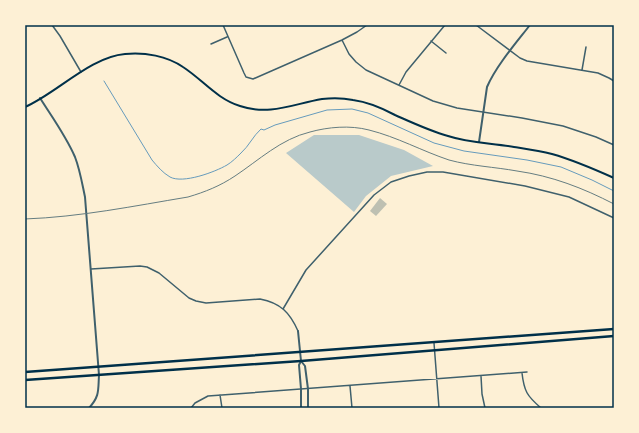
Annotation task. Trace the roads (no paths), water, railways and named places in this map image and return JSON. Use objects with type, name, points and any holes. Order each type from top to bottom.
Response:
[{"type":"main road","points":[[25,107],[101,61],[125,54],[143,53],[159,56],[173,61],[184,67],[225,100],[242,107],[256,110],[271,110],[322,99],[337,98],[354,100],[375,106],[431,131],[450,137],[552,154],[614,178]]},
{"type":"main road","points":[[25,372],[614,329]]},
{"type":"main road","points":[[25,380],[301,361],[614,336]]},
{"type":"street","points":[[52,25],[81,72]]},
{"type":"street","points":[[223,25],[246,77],[253,79],[342,40],[367,25]]},
{"type":"street","points":[[399,85],[406,72],[444,25]]},
{"type":"street","points":[[476,25],[510,51],[527,61],[598,73],[614,81]]},
{"type":"street","points":[[479,142],[487,87],[490,80],[530,25]]},
{"type":"street","points":[[211,44],[228,36]]},
{"type":"street","points":[[342,40],[349,54],[366,70],[433,101],[457,108],[563,126],[596,137],[614,145]]},
{"type":"street","points":[[431,41],[446,53]]},
{"type":"street","points":[[582,70],[586,47]]},
{"type":"street","points":[[40,98],[75,158],[85,197],[99,375],[98,394],[89,408]]},
{"type":"street","points":[[283,309],[306,270],[374,195],[391,182],[409,176],[427,172],[443,172],[525,186],[569,197],[614,218]]},
{"type":"street","points":[[91,269],[140,266],[147,267],[159,273],[196,302],[206,303],[260,299],[277,304],[294,321],[298,331],[301,352],[301,361],[299,365],[301,408]]},
{"type":"street","points":[[434,343],[439,408]]},
{"type":"street","points":[[301,361],[305,366],[308,389],[308,408]]},
{"type":"street","points":[[191,408],[195,403],[208,396],[527,372]]},
{"type":"street","points":[[522,373],[523,384],[527,394],[541,408]]},
{"type":"street","points":[[481,376],[482,394],[485,408]]},
{"type":"street","points":[[350,385],[352,408]]},
{"type":"street","points":[[220,395],[222,408]]},
{"type":"waterway","points":[[104,81],[152,160],[165,174],[176,179],[199,176],[227,165],[244,150],[261,129],[264,130],[275,125],[327,110],[352,109],[368,113],[434,143],[464,151],[527,160],[561,167],[614,191]]},
{"type":"railway","points":[[25,219],[87,214],[188,197],[224,183],[280,145],[299,135],[317,130],[339,127],[362,128],[379,133],[457,162],[530,173],[555,179],[614,204]]}]
